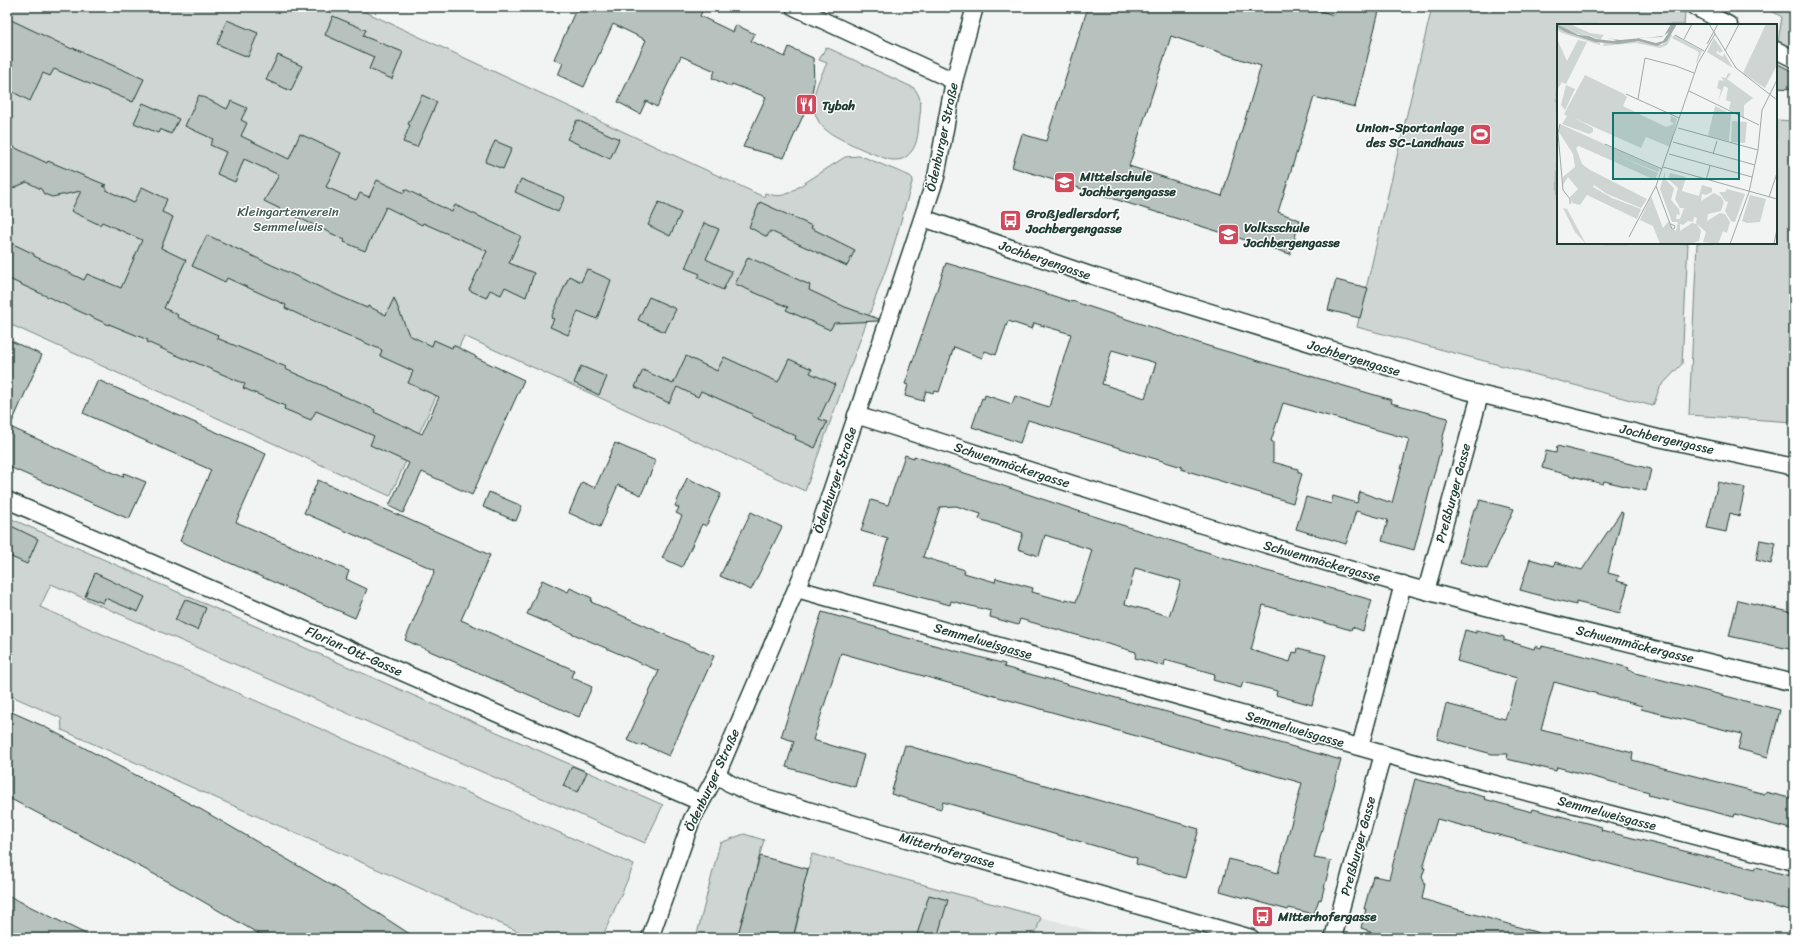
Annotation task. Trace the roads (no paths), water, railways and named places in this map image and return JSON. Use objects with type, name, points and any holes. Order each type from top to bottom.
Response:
[{"type":"street","points":[[794,7],[954,81]]},
{"type":"street","name":"Ödenburger Straße","points":[[650,938],[692,819],[700,802],[718,772],[808,561],[936,178],[954,81],[975,7]]},
{"type":"street","points":[[1695,7],[1727,24]]},
{"type":"street","points":[[1777,50],[1794,59]]},
{"type":"street","name":"Jochbergengasse","points":[[923,218],[1100,278],[1321,348],[1480,395],[1658,438],[1794,467]]},
{"type":"street","name":"Preßburger Gasse","points":[[1426,591],[1480,395]]},
{"type":"street","name":"Schwemmäckergasse","points":[[856,415],[1257,542],[1426,591],[1794,684]]},
{"type":"street","name":"Florian-Ott-Gasse","points":[[7,500],[700,802]]},
{"type":"street","points":[[1360,747],[1403,584]]},
{"type":"street","name":"Semmelweisgasse","points":[[797,589],[1383,754],[1794,862]]},
{"type":"street","name":"Preßburger Gasse","points":[[1333,938],[1383,754]]},
{"type":"street","name":"Mitterhofergasse","points":[[718,772],[721,777],[729,783],[748,792],[1251,938]]},
{"type":"place","name":"Tybah","points":[[806,105]]},
{"type":"place","name":"Union-Sportanlage des SC-Landhaus","points":[[1480,134]]},
{"type":"place","name":"Mittelschule Jochbergengasse","points":[[1065,183]]},
{"type":"place","name":"Großjedlersdorf, Jochbergengasse","points":[[1011,220]]},
{"type":"place","name":"Volksschule Jochbergengasse","points":[[1228,234]]},
{"type":"place","name":"Mitterhofergasse","points":[[1262,916]]},
{"type":"park label","name":"Kleingartenverein Semmelweis","points":[[288,218]]}]
